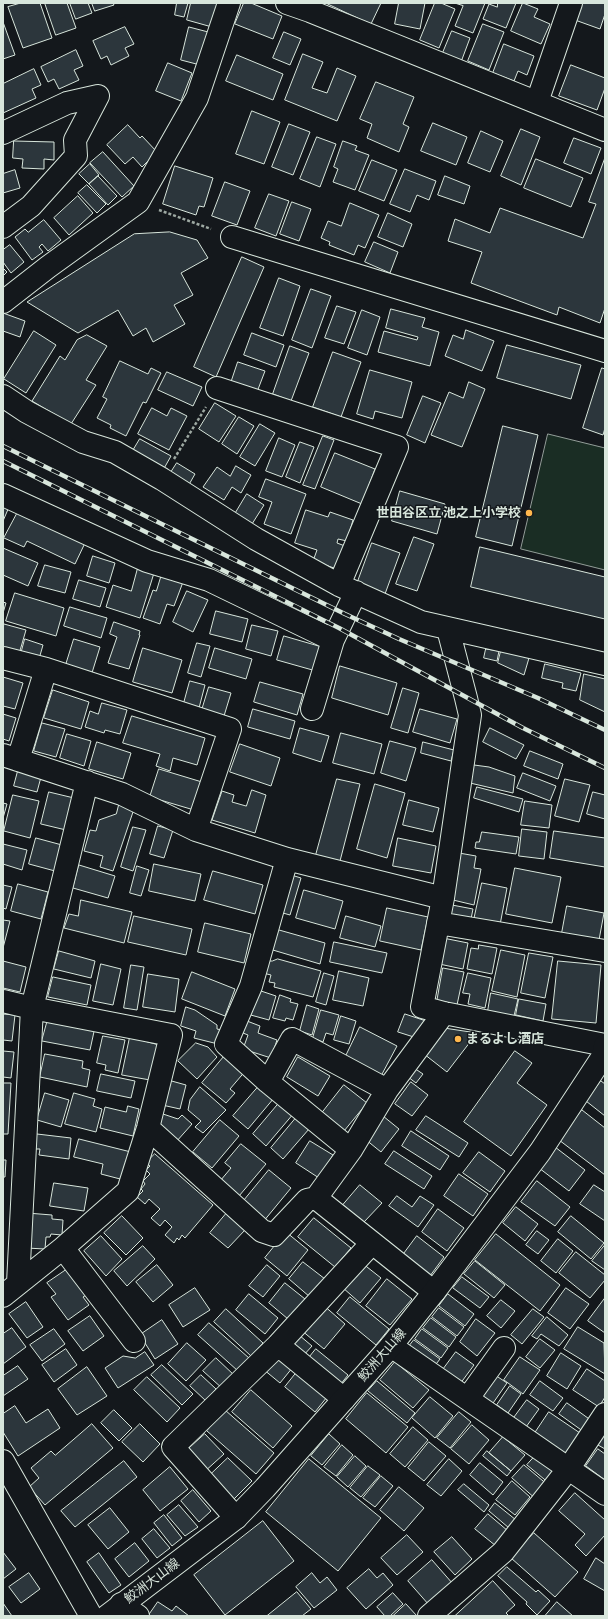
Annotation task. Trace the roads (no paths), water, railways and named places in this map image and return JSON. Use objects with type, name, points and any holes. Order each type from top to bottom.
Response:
[{"type":"street","points":[[3,302],[48,267],[138,202],[197,98],[229,3]]},
{"type":"street","points":[[286,3],[311,7],[605,130]]},
{"type":"street","points":[[537,102],[572,3]]},
{"type":"street","points":[[3,133],[67,103],[98,96],[75,140],[76,156],[31,206],[3,227]]},
{"type":"street","points":[[232,237],[605,351]]},
{"type":"street","points":[[217,388],[397,447],[348,588],[312,709]]},
{"type":"street","points":[[3,396],[27,412],[83,442],[115,452],[162,479],[256,539],[348,588],[422,622],[605,664]]},
{"type":"street","points":[[3,495],[147,561],[209,580],[333,640]]},
{"type":"street","points":[[448,629],[470,715],[443,898],[422,1007],[444,1013],[605,1046]]},
{"type":"street","points":[[3,658],[46,669],[230,729],[196,830]]},
{"type":"street","points":[[46,669],[10,758],[122,794],[196,830],[287,859],[443,898]]},
{"type":"street","points":[[11,1289],[32,1008],[87,782]]},
{"type":"street","points":[[287,859],[251,986],[226,1044],[268,1082],[351,1150]]},
{"type":"street","points":[[438,923],[605,951]]},
{"type":"street","points":[[3,1001],[171,1035],[148,1128],[128,1191],[63,1248],[11,1289]]},
{"type":"street","points":[[148,1128],[262,1232],[274,1235],[307,1200],[316,1198],[351,1150],[387,1090],[444,1013]]},
{"type":"street","points":[[268,1082],[292,1039],[387,1090]]},
{"type":"street","name":"鮫洲大山線","points":[[122,1612],[236,1518],[265,1488],[392,1346],[540,1152],[603,1056],[605,1046]]},
{"type":"street","points":[[316,1198],[434,1292]]},
{"type":"street","points":[[236,1518],[173,1448],[278,1345],[372,1243]]},
{"type":"street","points":[[63,1248],[134,1342]]},
{"type":"street","points":[[278,1345],[344,1399]]},
{"type":"street","points":[[392,1346],[605,1494]]},
{"type":"street","points":[[468,1398],[504,1348]]},
{"type":"street","points":[[429,1616],[503,1552],[569,1468],[605,1414]]},
{"type":"street","points":[[3,1461],[91,1616]]},
{"type":"railway","points":[[3,446],[345,614],[399,639],[538,698],[605,730]]},
{"type":"railway","points":[[3,461],[339,628],[523,728],[605,768]]},
{"type":"place","name":"世田谷区立 池之上小学校","points":[[529,513]]},
{"type":"place","name":"まるよし酒店","points":[[458,1039]]}]
